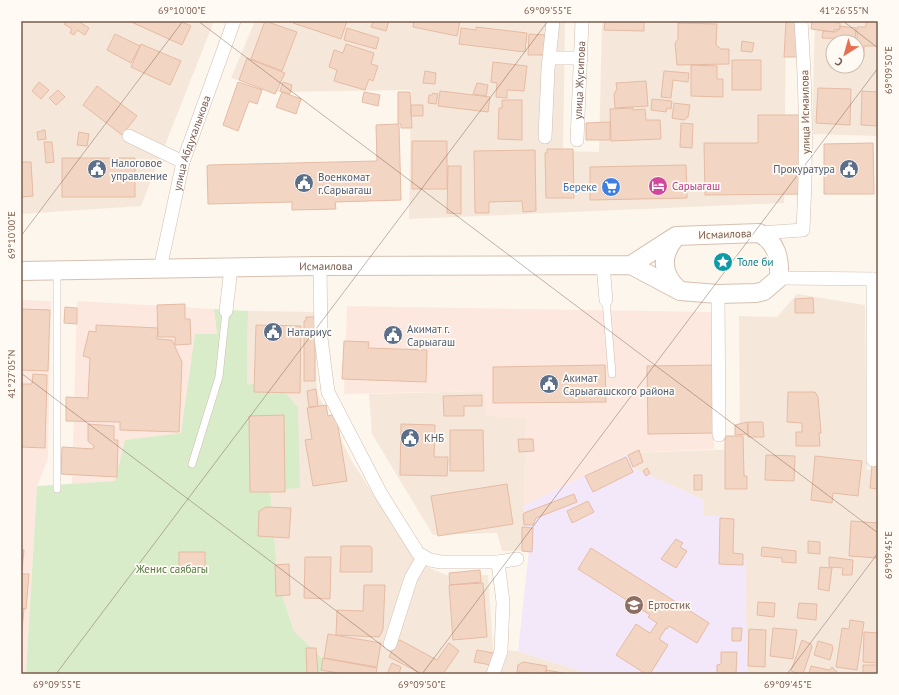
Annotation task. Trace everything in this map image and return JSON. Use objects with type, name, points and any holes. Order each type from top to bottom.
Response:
[{"type":"street","name":"улица Абдухалыкова","points":[[160,269],[183,162],[234,21]]},
{"type":"street","points":[[545,137],[554,21]]},
{"type":"street","name":"улица Жусипова","points":[[577,140],[582,21]]},
{"type":"street","name":"улица Исмаилова","points":[[759,233],[803,230],[805,118],[801,21]]},
{"type":"street","points":[[550,58],[581,58]]},
{"type":"street","points":[[129,136],[183,162]]},
{"type":"street","name":"Исмаилова","points":[[21,271],[320,266],[631,265],[680,291],[718,294],[756,293],[764,291],[778,278],[779,262],[774,247],[768,238],[759,233],[676,236]]},
{"type":"street","points":[[631,265],[676,236]]},
{"type":"street","points":[[676,236],[665,253],[666,268],[669,280],[680,291]]},
{"type":"street","points":[[603,265],[606,300]]},
{"type":"street","points":[[320,266],[321,338],[328,392],[381,494],[418,553],[423,557],[441,562],[498,562],[517,559]]},
{"type":"street","points":[[226,311],[231,268]]},
{"type":"street","points":[[778,278],[876,279],[873,460]]},
{"type":"street","points":[[718,294],[719,435]]},
{"type":"street","points":[[390,644],[411,578],[423,557]]},
{"type":"street","points":[[493,674],[501,651],[503,609],[498,562]]},
{"type":"lane","points":[[57,271],[57,489]]},
{"type":"lane","points":[[606,300],[612,374]]},
{"type":"lane","points":[[192,464],[219,377],[226,311]]},
{"type":"shaded area","points":[[21,21],[214,21],[141,206],[21,214]]},
{"type":"shaded area","points":[[255,21],[565,21],[563,151],[599,152],[602,21],[786,21],[784,203],[409,219],[411,90],[277,92],[231,78]]},
{"type":"shaded area","points":[[815,21],[878,21],[878,136],[812,134]]},
{"type":"shaded area","points":[[797,294],[865,305],[867,470],[878,469],[878,674],[747,674],[745,560],[722,560],[721,516],[704,516],[704,500],[635,469],[630,453],[740,449],[739,316],[777,317]]},
{"type":"shaded area","points":[[21,300],[51,301],[48,459],[37,486],[26,674],[21,674]]},
{"type":"shaded area","points":[[77,301],[214,309],[217,334],[195,335],[182,433],[126,440],[116,481],[72,484]]},
{"type":"shaded area","points":[[347,306],[713,312],[714,449],[630,453],[524,506],[526,418],[486,416],[484,391],[344,394]]},
{"type":"shaded area","points":[[248,311],[314,312],[317,393],[353,463],[418,563],[449,576],[488,575],[493,649],[518,651],[590,674],[374,674],[326,662],[294,631],[278,583],[270,490],[247,385]]},
{"type":"shaded area","points":[[484,391],[526,418],[524,506],[529,550],[502,551],[497,533],[433,535],[372,434],[369,394]]},
{"type":"shaded area","name":"Ертостик","points":[[630,453],[636,469],[704,500],[704,516],[721,516],[722,560],[745,560],[747,674],[590,674],[518,651],[529,550],[524,506]]},
{"type":"green space","name":"Женис саябагы","points":[[214,309],[248,311],[247,385],[275,379],[298,408],[300,488],[270,490],[278,583],[294,631],[326,662],[374,674],[26,674],[37,486],[115,481],[125,440],[181,433],[195,334],[217,334]]},
{"type":"building","points":[[66,21],[78,21],[89,28],[85,35],[77,30],[74,35],[70,33],[72,29],[64,24]]},
{"type":"building","points":[[129,21],[180,21],[191,26],[182,45]]},
{"type":"building","points":[[265,21],[297,32],[282,71],[251,59]]},
{"type":"building","points":[[294,21],[347,21],[341,39],[293,23]]},
{"type":"building","points":[[370,21],[389,21],[386,31],[371,27],[373,22]]},
{"type":"building","points":[[414,21],[460,21],[457,36],[413,27]]},
{"type":"building","points":[[605,21],[644,21],[644,31],[604,30]]},
{"type":"building","points":[[786,21],[799,21],[797,57],[784,57]]},
{"type":"building","points":[[812,21],[834,21],[840,23],[840,29],[834,30],[834,32],[811,29]]},
{"type":"building","points":[[866,21],[878,21],[878,46],[865,46],[865,34],[857,34],[857,27],[866,27]]},
{"type":"building","points":[[678,23],[717,24],[716,45],[721,49],[729,49],[729,64],[677,65],[675,43],[678,39]]},
{"type":"building","points":[[840,26],[856,28],[855,34],[825,34],[825,38],[822,38],[823,31],[835,32],[840,29]]},
{"type":"building","points":[[476,27],[527,33],[525,52],[459,44],[461,28],[476,30]]},
{"type":"building","points":[[347,28],[379,38],[376,49],[344,40]]},
{"type":"building","points":[[115,34],[140,46],[131,63],[107,50]]},
{"type":"building","points":[[529,34],[545,35],[544,55],[528,55]]},
{"type":"building","points":[[742,41],[754,43],[752,52],[741,51]]},
{"type":"building","points":[[141,44],[181,61],[170,85],[131,67]]},
{"type":"building","points":[[346,44],[374,53],[371,64],[378,66],[373,81],[369,79],[365,90],[334,81],[337,70],[329,67],[334,50],[343,53]]},
{"type":"building","points":[[247,58],[285,73],[275,94],[239,80]]},
{"type":"building","points":[[732,60],[761,60],[761,90],[732,90]]},
{"type":"building","points":[[493,62],[527,66],[524,91],[507,90],[507,98],[496,97],[497,83],[491,82]]},
{"type":"building","points":[[691,65],[717,66],[717,79],[723,79],[723,97],[691,96]]},
{"type":"building","points":[[425,71],[436,73],[435,84],[423,83]]},
{"type":"building","points":[[664,71],[689,73],[688,82],[673,80],[671,98],[661,97]]},
{"type":"building","points":[[646,81],[648,106],[615,108],[614,94],[617,89],[616,83]]},
{"type":"building","points":[[39,82],[49,90],[41,99],[32,91]]},
{"type":"building","points":[[238,82],[262,90],[257,104],[249,101],[238,131],[223,125]]},
{"type":"building","points":[[283,82],[292,85],[290,94],[280,91]]},
{"type":"building","points":[[477,83],[488,85],[486,96],[473,94]]},
{"type":"building","points":[[97,86],[137,116],[122,135],[83,105]]},
{"type":"building","points":[[818,88],[851,89],[850,125],[816,123]]},
{"type":"building","points":[[58,90],[65,97],[56,105],[49,98]]},
{"type":"building","points":[[440,91],[490,97],[488,112],[438,106]]},
{"type":"building","points":[[862,91],[878,92],[878,126],[861,125]]},
{"type":"building","points":[[282,92],[301,99],[296,114],[276,107]]},
{"type":"building","points":[[364,92],[380,95],[378,106],[362,102]]},
{"type":"building","points":[[398,92],[410,92],[412,128],[401,128],[401,124],[398,124]]},
{"type":"building","points":[[433,93],[438,94],[436,104],[428,103],[429,95],[432,95]]},
{"type":"building","points":[[652,99],[672,101],[671,109],[667,108],[666,112],[651,110]]},
{"type":"building","points":[[502,100],[522,100],[522,140],[498,139],[499,108],[502,108]]},
{"type":"building","points":[[674,103],[690,105],[688,117],[684,120],[672,118]]},
{"type":"building","points":[[411,105],[423,105],[423,116],[411,116]]},
{"type":"building","points":[[633,108],[633,110],[645,109],[646,120],[660,120],[661,139],[611,141],[610,109]]},
{"type":"building","points":[[758,115],[800,115],[802,194],[705,195],[704,143],[758,143]]},
{"type":"building","points":[[610,122],[610,140],[586,140],[586,123]]},
{"type":"building","points":[[681,123],[693,124],[692,148],[680,147]]},
{"type":"building","name":"Военкомат г.Сарыагаш","points":[[397,124],[399,126],[401,200],[335,202],[336,209],[292,210],[292,202],[208,204],[207,166],[209,165],[377,161],[376,125]]},
{"type":"building","points":[[45,130],[46,139],[38,140],[37,132]]},
{"type":"building","points":[[79,132],[89,134],[87,146],[77,145]]},
{"type":"building","points":[[412,141],[447,141],[447,189],[412,189]]},
{"type":"building","points":[[44,142],[52,142],[54,162],[46,163]]},
{"type":"building","name":"Прокуратура","points":[[873,143],[874,194],[824,194],[824,144]]},
{"type":"building","points":[[547,149],[573,149],[574,198],[546,198],[545,153],[547,153]]},
{"type":"building","points":[[535,150],[536,211],[523,212],[522,201],[489,202],[489,213],[475,213],[474,151]]},
{"type":"building","points":[[62,158],[135,158],[135,197],[62,197]]},
{"type":"building","points":[[21,162],[31,162],[33,196],[21,197]]},
{"type":"building","points":[[686,165],[687,198],[590,200],[590,167]]},
{"type":"building","points":[[448,166],[461,166],[461,214],[447,213]]},
{"type":"building","points":[[813,298],[814,313],[795,313],[795,299]]},
{"type":"building","points":[[185,304],[185,319],[190,319],[191,344],[175,345],[175,337],[158,337],[157,305]]},
{"type":"building","points":[[65,307],[77,308],[77,324],[64,323]]},
{"type":"building","points":[[21,309],[50,310],[48,371],[21,370]]},
{"type":"building","points":[[306,317],[315,317],[315,381],[304,381],[304,321],[306,321]]},
{"type":"building","points":[[96,325],[158,328],[157,339],[172,340],[182,362],[179,432],[120,430],[120,422],[66,421],[66,397],[88,398],[90,358],[83,356],[89,331],[96,332]]},
{"type":"building","points":[[256,325],[301,326],[300,393],[254,392]]},
{"type":"building","points":[[344,341],[369,342],[368,348],[427,350],[426,382],[342,379]]},
{"type":"building","name":"Акимат Сарыагашского района","points":[[605,365],[606,402],[493,403],[493,367]]},
{"type":"building","points":[[715,365],[715,433],[648,434],[647,366]]},
{"type":"building","points":[[33,374],[47,375],[45,448],[21,447],[21,384],[32,384]]},
{"type":"building","points":[[316,389],[318,406],[309,407],[307,391]]},
{"type":"building","points":[[788,392],[815,392],[818,397],[821,433],[819,433],[820,446],[796,446],[796,432],[802,432],[802,423],[787,422]]},
{"type":"building","points":[[482,395],[482,406],[464,406],[464,416],[444,416],[443,396]]},
{"type":"building","points":[[326,405],[328,416],[336,414],[347,481],[313,486],[305,440],[312,439],[307,408]]},
{"type":"building","points":[[284,415],[285,492],[250,492],[249,416]]},
{"type":"building","points":[[747,422],[748,434],[735,435],[735,425]]},
{"type":"building","points":[[748,422],[763,422],[764,437],[748,437]]},
{"type":"building","points":[[88,424],[114,426],[114,440],[118,440],[117,477],[61,474],[62,447],[93,449],[94,446],[88,441]]},
{"type":"building","points":[[401,424],[435,425],[434,457],[448,457],[447,476],[400,475]]},
{"type":"building","points":[[450,430],[483,430],[484,471],[450,471]]},
{"type":"building","points":[[725,436],[743,436],[744,476],[747,476],[747,489],[725,489]]},
{"type":"building","points":[[518,439],[533,439],[534,451],[519,452]]},
{"type":"building","points":[[639,450],[643,462],[633,467],[628,455]]},
{"type":"building","points":[[766,455],[795,456],[794,481],[765,480]]},
{"type":"building","points":[[815,456],[862,461],[858,496],[833,493],[832,503],[811,500]]},
{"type":"building","points":[[626,457],[633,472],[593,492],[585,476]]},
{"type":"building","points":[[872,465],[878,466],[878,489],[870,488]]},
{"type":"building","points":[[647,468],[650,473],[646,476],[643,471]]},
{"type":"building","points":[[694,475],[702,475],[702,490],[694,490]]},
{"type":"building","points":[[507,484],[513,524],[438,536],[431,496]]},
{"type":"building","points":[[574,494],[577,502],[536,518],[533,525],[524,525],[524,513]]},
{"type":"building","points":[[588,501],[594,512],[572,523],[567,511]]},
{"type":"building","points":[[266,507],[291,508],[289,538],[258,536],[259,511]]},
{"type":"building","points":[[720,518],[734,519],[733,553],[743,554],[743,565],[719,564]]},
{"type":"building","points":[[851,521],[878,523],[878,558],[849,556]]},
{"type":"building","points":[[522,527],[533,528],[532,552],[522,551]]},
{"type":"building","points":[[676,539],[683,543],[680,547],[687,551],[676,568],[661,559]]},
{"type":"building","points":[[808,541],[820,542],[820,554],[808,553]]},
{"type":"building","points":[[341,546],[370,546],[372,548],[372,572],[340,572]]},
{"type":"building","points":[[762,547],[796,551],[796,563],[782,562],[782,558],[761,556]]},
{"type":"building","points":[[591,548],[709,623],[697,643],[669,626],[659,639],[668,645],[650,674],[646,674],[616,655],[636,624],[650,633],[657,623],[648,617],[650,615],[578,569]]},
{"type":"building","points":[[21,550],[24,550],[22,570],[21,570]]},
{"type":"building","points":[[179,552],[205,552],[205,567],[179,568]]},
{"type":"building","points":[[305,557],[331,557],[330,599],[304,598]]},
{"type":"building","points":[[829,557],[853,560],[852,575],[842,575],[843,568],[829,567]]},
{"type":"building","points":[[289,564],[290,595],[276,596],[275,565]]},
{"type":"building","points":[[820,567],[832,568],[829,591],[818,589]]},
{"type":"building","points":[[480,570],[481,582],[450,585],[449,573]]},
{"type":"building","points":[[21,574],[29,574],[26,609],[21,608]]},
{"type":"building","points":[[483,583],[487,637],[453,640],[449,585]]},
{"type":"building","points":[[364,585],[385,585],[383,630],[379,637],[336,635],[337,610],[363,611]]},
{"type":"building","points":[[758,602],[775,603],[774,617],[757,615]]},
{"type":"building","points":[[799,603],[817,604],[816,620],[797,618]]},
{"type":"building","points":[[21,609],[24,609],[21,640]]},
{"type":"building","points":[[850,620],[864,622],[857,670],[836,667],[842,628],[849,629]]},
{"type":"building","points":[[732,628],[742,628],[741,641],[732,641]]},
{"type":"building","points":[[773,628],[797,630],[793,659],[770,656]]},
{"type":"building","points":[[749,629],[766,630],[765,667],[748,666]]},
{"type":"building","points":[[864,632],[878,633],[878,663],[863,662]]},
{"type":"building","points":[[328,634],[381,643],[377,667],[324,658]]},
{"type":"building","points":[[400,640],[437,660],[449,643],[459,651],[443,674],[422,674],[389,657],[396,642]]},
{"type":"building","points":[[802,640],[811,644],[812,647],[803,674],[800,674],[791,671]]},
{"type":"building","points":[[818,641],[832,645],[833,648],[830,660],[814,655]]},
{"type":"building","points":[[306,648],[316,648],[318,674],[307,674]]},
{"type":"building","points":[[477,650],[493,653],[491,665],[474,662]]},
{"type":"building","points":[[721,652],[737,652],[736,674],[717,674],[717,665],[721,664]]},
{"type":"building","points":[[323,658],[377,668],[376,674],[344,674],[321,670]]},
{"type":"building","points":[[523,662],[547,666],[545,674],[517,672],[518,665]]},
{"type":"building","points":[[392,663],[401,667],[399,674],[387,674]]},
{"type":"building","points":[[863,665],[878,665],[878,674],[863,674]]},
{"type":"building","points":[[811,666],[829,670],[832,667],[837,672],[836,674],[809,674]]},
{"type":"building","points":[[546,670],[569,674],[546,674]]},
{"type":"place","name":"Налоговое управление","points":[[97,169]]},
{"type":"place","name":"Прокуратура","points":[[849,169]]},
{"type":"place","name":"Военкомат г.Сарыагаш","points":[[304,183]]},
{"type":"place","name":"Сарыагаш","points":[[658,186]]},
{"type":"place","name":"Береке","points":[[611,187]]},
{"type":"place","name":"Толе би","points":[[723,262]]},
{"type":"place","name":"Натариус","points":[[273,332]]},
{"type":"place","name":"Акимат г. Сарыагаш","points":[[393,335]]},
{"type":"place","name":"Акимат Сарыагашского района","points":[[549,384]]},
{"type":"place","name":"КНБ","points":[[410,438]]},
{"type":"place","name":"Ертостик","points":[[634,605]]}]
